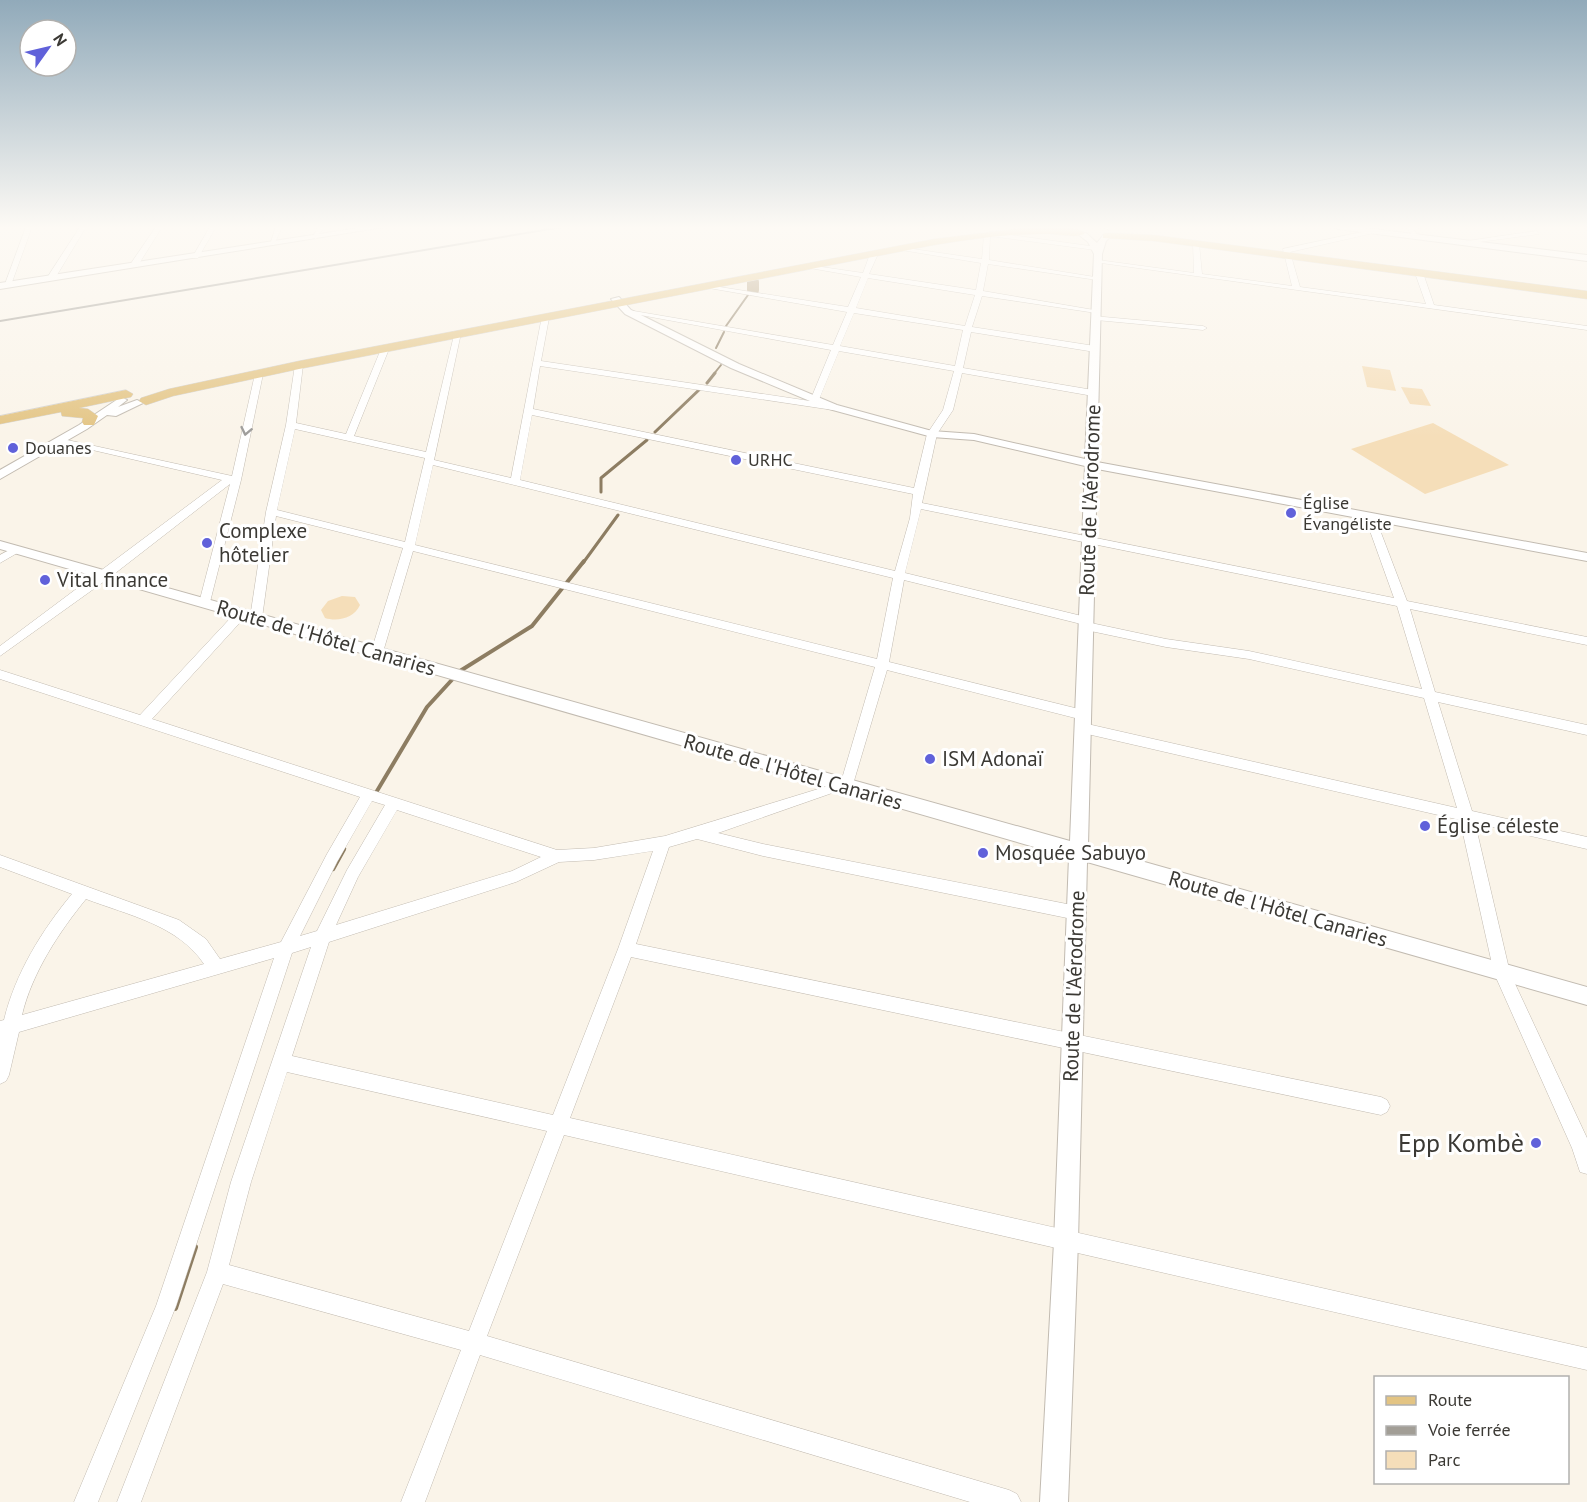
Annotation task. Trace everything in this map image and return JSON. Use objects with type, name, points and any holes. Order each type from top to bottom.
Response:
[{"type":"main road","points":[[0,420],[169,393],[299,365],[659,297]]},
{"type":"main road","points":[[0,426],[659,297]]},
{"type":"main road","points":[[67,413],[86,413],[91,416],[86,424]]},
{"type":"street","points":[[770,297],[1095,349]]},
{"type":"street","points":[[814,400],[856,297]]},
{"type":"street","points":[[0,674],[557,856],[594,856],[662,845],[835,787],[846,787],[882,665],[899,576],[918,505],[918,492],[932,434],[948,410],[978,297]]},
{"type":"street","points":[[1001,297],[1096,315],[1203,328]]},
{"type":"street","name":"Route de l'Aérodrome","points":[[1054,1502],[1066,1242],[1096,297]]},
{"type":"street","points":[[1357,297],[1587,328]]},
{"type":"street","points":[[1428,297],[1431,307]]},
{"type":"street","points":[[622,305],[834,348],[1094,393]]},
{"type":"street","points":[[622,305],[735,366],[814,400],[932,434],[974,437],[1091,464],[1587,557]]},
{"type":"street","points":[[516,482],[545,318]]},
{"type":"street","points":[[377,652],[409,546],[459,335]]},
{"type":"street","points":[[349,438],[385,349]]},
{"type":"street","points":[[537,363],[833,407]]},
{"type":"street","points":[[256,618],[271,512],[291,425],[299,365]]},
{"type":"street","points":[[205,603],[259,374]]},
{"type":"street","points":[[86,424],[132,399]]},
{"type":"street","points":[[0,475],[132,399]]},
{"type":"street","points":[[528,411],[918,492]]},
{"type":"street","points":[[291,425],[1166,643],[1249,655],[1587,730]]},
{"type":"street","points":[[61,440],[233,479]]},
{"type":"street","points":[[0,652],[233,479]]},
{"type":"street","points":[[918,505],[1587,641]]},
{"type":"street","points":[[271,512],[882,665],[1083,721],[1587,843]]},
{"type":"street","points":[[1370,518],[1402,603],[1466,815],[1502,973],[1584,1147],[1587,1165]]},
{"type":"street","name":"Route de l'Hôtel Canaries","points":[[0,545],[468,680],[1587,996]]},
{"type":"street","points":[[0,560],[15,550]]},
{"type":"street","points":[[142,721],[241,614]]},
{"type":"street","points":[[86,1502],[166,1306],[286,948],[332,858],[368,796]]},
{"type":"street","points":[[129,1502],[217,1272],[241,1182],[323,936],[352,874],[393,803]]},
{"type":"street","points":[[699,834],[763,850],[1077,913]]},
{"type":"street","points":[[413,1502],[626,949],[662,845]]},
{"type":"street","points":[[6,1027],[215,966],[286,948],[516,876],[557,856]]},
{"type":"street","points":[[0,861],[173,925],[200,944],[215,966]]},
{"type":"street","points":[[0,1075],[6,1027],[19,993],[60,920],[82,893]]},
{"type":"street","points":[[626,949],[1381,1106]]},
{"type":"street","points":[[282,1062],[1587,1359]]},
{"type":"street","points":[[217,1272],[476,1343],[1009,1502]]},
{"type":"green space","points":[[1362,366],[1390,370],[1396,391],[1367,387]]},
{"type":"green space","points":[[1401,387],[1422,389],[1431,406],[1410,404]]},
{"type":"green space","points":[[1433,423],[1509,465],[1425,494],[1351,449]]},
{"type":"green space","points":[[342,596],[355,597],[360,605],[354,613],[345,618],[325,618],[321,610],[328,601]]},
{"type":"waterway","points":[[726,326],[747,297]]},
{"type":"waterway","points":[[716,348],[724,332]]},
{"type":"waterway","points":[[713,375],[721,365]]},
{"type":"waterway","points":[[707,383],[715,373]]},
{"type":"waterway","points":[[655,432],[701,388]]},
{"type":"waterway","points":[[601,492],[601,478],[647,440]]},
{"type":"waterway","points":[[583,563],[618,515]]},
{"type":"waterway","points":[[374,796],[427,707],[460,671],[532,626],[584,561]]},
{"type":"waterway","points":[[333,869],[344,849]]},
{"type":"waterway","points":[[175,1308],[195,1247]]},
{"type":"railway","points":[[0,321],[143,297]]},
{"type":"place","name":"Douanes","points":[[13,448]]},
{"type":"place","name":"URHC","points":[[736,460]]},
{"type":"place","name":"Église Évangéliste","points":[[1291,513]]},
{"type":"place","name":"Complexe hôtelier","points":[[207,543]]},
{"type":"place","name":"Vital finance","points":[[45,580]]},
{"type":"place","name":"ISM Adonaï","points":[[930,759]]},
{"type":"place","name":"Église céleste","points":[[1425,826]]},
{"type":"place","name":"Mosquée Sabuyo","points":[[983,853]]},
{"type":"place","name":"Epp Kombè","points":[[1536,1143]]}]
